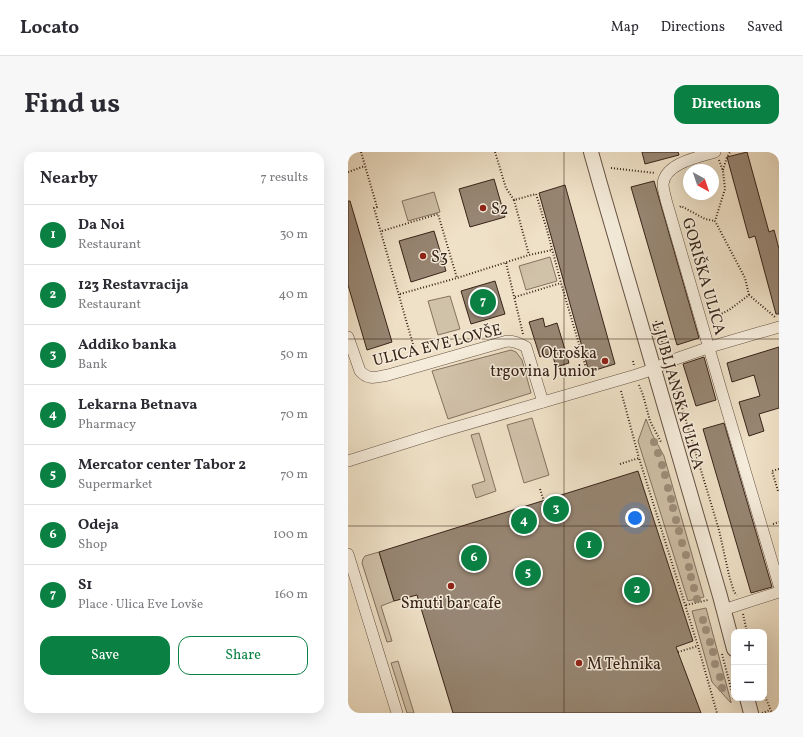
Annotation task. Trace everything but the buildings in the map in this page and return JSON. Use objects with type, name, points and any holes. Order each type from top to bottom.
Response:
[{"type":"street","name":"LJUBLJANSKA ULICA","points":[[591,152],[724,610],[728,651]]},
{"type":"street","points":[[666,176],[670,170],[678,164],[696,158],[717,155]]},
{"type":"street","name":"GORIŠKA ULICA","points":[[666,176],[663,185],[670,211],[779,585]]},
{"type":"street","name":"GORIŠKA ULICA","points":[[654,369],[670,361],[710,347],[779,327]]},
{"type":"street","name":"ULICA EVE LOVŠE","points":[[348,337],[360,371],[366,377],[371,378],[507,341],[517,342],[526,347]]},
{"type":"street","points":[[526,347],[543,402]]},
{"type":"street","points":[[348,462],[440,432],[654,369]]},
{"type":"street","points":[[348,554],[397,713]]},
{"type":"street","points":[[724,610],[779,592]]},
{"type":"street","points":[[748,701],[751,713]]},
{"type":"path","points":[[361,152],[377,207],[374,208],[419,366]]},
{"type":"path","points":[[495,152],[506,188],[514,200],[529,255]]},
{"type":"path","points":[[722,171],[730,152]]},
{"type":"path","points":[[717,155],[722,171],[725,189],[715,220],[744,278],[750,295],[779,320]]},
{"type":"path","points":[[348,172],[365,166]]},
{"type":"path","points":[[611,168],[666,176]]},
{"type":"path","points":[[514,200],[536,194],[592,388]]},
{"type":"path","points":[[670,211],[681,206],[705,219],[715,220]]},
{"type":"path","points":[[381,231],[438,214],[457,278]]},
{"type":"path","points":[[399,294],[457,278],[529,255],[552,250]]},
{"type":"path","points":[[506,263],[526,347]]},
{"type":"path","points":[[515,297],[561,282]]},
{"type":"path","points":[[703,323],[729,310],[750,295]]},
{"type":"path","points":[[656,321],[664,349],[668,354]]},
{"type":"path","points":[[672,367],[671,371],[719,530],[734,592],[740,596],[742,603],[746,629]]},
{"type":"path","points":[[636,375],[650,421],[662,444]]},
{"type":"path","points":[[621,391],[639,458],[698,646],[717,713]]},
{"type":"path","points":[[620,464],[639,458]]},
{"type":"path","points":[[779,469],[772,471],[779,492]]},
{"type":"path","points":[[540,489],[544,501]]},
{"type":"path","points":[[678,652],[698,646]]},
{"type":"path","points":[[728,651],[735,706]]},
{"type":"path","points":[[767,701],[772,713]]},
{"type":"path","points":[[761,713],[770,710]]},
{"type":"shaded area","points":[[434,192],[440,212],[408,221],[402,201]]},
{"type":"shaded area","points":[[550,257],[557,281],[526,290],[519,266]]},
{"type":"shaded area","points":[[450,296],[460,329],[438,335],[428,301]]},
{"type":"shaded area","points":[[511,350],[516,352],[522,360],[531,393],[448,419],[432,371]]},
{"type":"shaded area","points":[[532,418],[549,475],[524,483],[507,425]]},
{"type":"shaded area","points":[[646,419],[664,456],[704,597],[688,601],[638,441]]},
{"type":"shaded area","points":[[479,433],[496,491],[476,498],[472,485],[485,481],[471,435]]},
{"type":"shaded area","points":[[379,552],[394,601],[381,606],[392,641],[387,642],[362,563],[365,556]]},
{"type":"shaded area","points":[[706,608],[731,703],[712,682],[692,611]]},
{"type":"shaded area","points":[[398,661],[414,713],[407,713],[391,663]]},
{"type":"place","name":"S2","points":[[483,208]]},
{"type":"place","name":"S3","points":[[423,256]]},
{"type":"place","name":"S1","points":[[483,302]]},
{"type":"place","name":"Otroška trgovina Junior","points":[[605,361]]},
{"type":"place","name":"Addiko banka","points":[[556,509]]},
{"type":"place","name":"Lekarna Betnava","points":[[524,521]]},
{"type":"place","name":"Da Noi","points":[[589,545]]},
{"type":"place","name":"Odeja","points":[[474,558]]},
{"type":"place","name":"Mercator center Tabor 2","points":[[528,573]]},
{"type":"place","name":"Smuti bar cafe","points":[[451,586]]},
{"type":"place","name":"123 Restavracija","points":[[637,590]]},
{"type":"place","name":"M Tehnika","points":[[579,663]]}]
